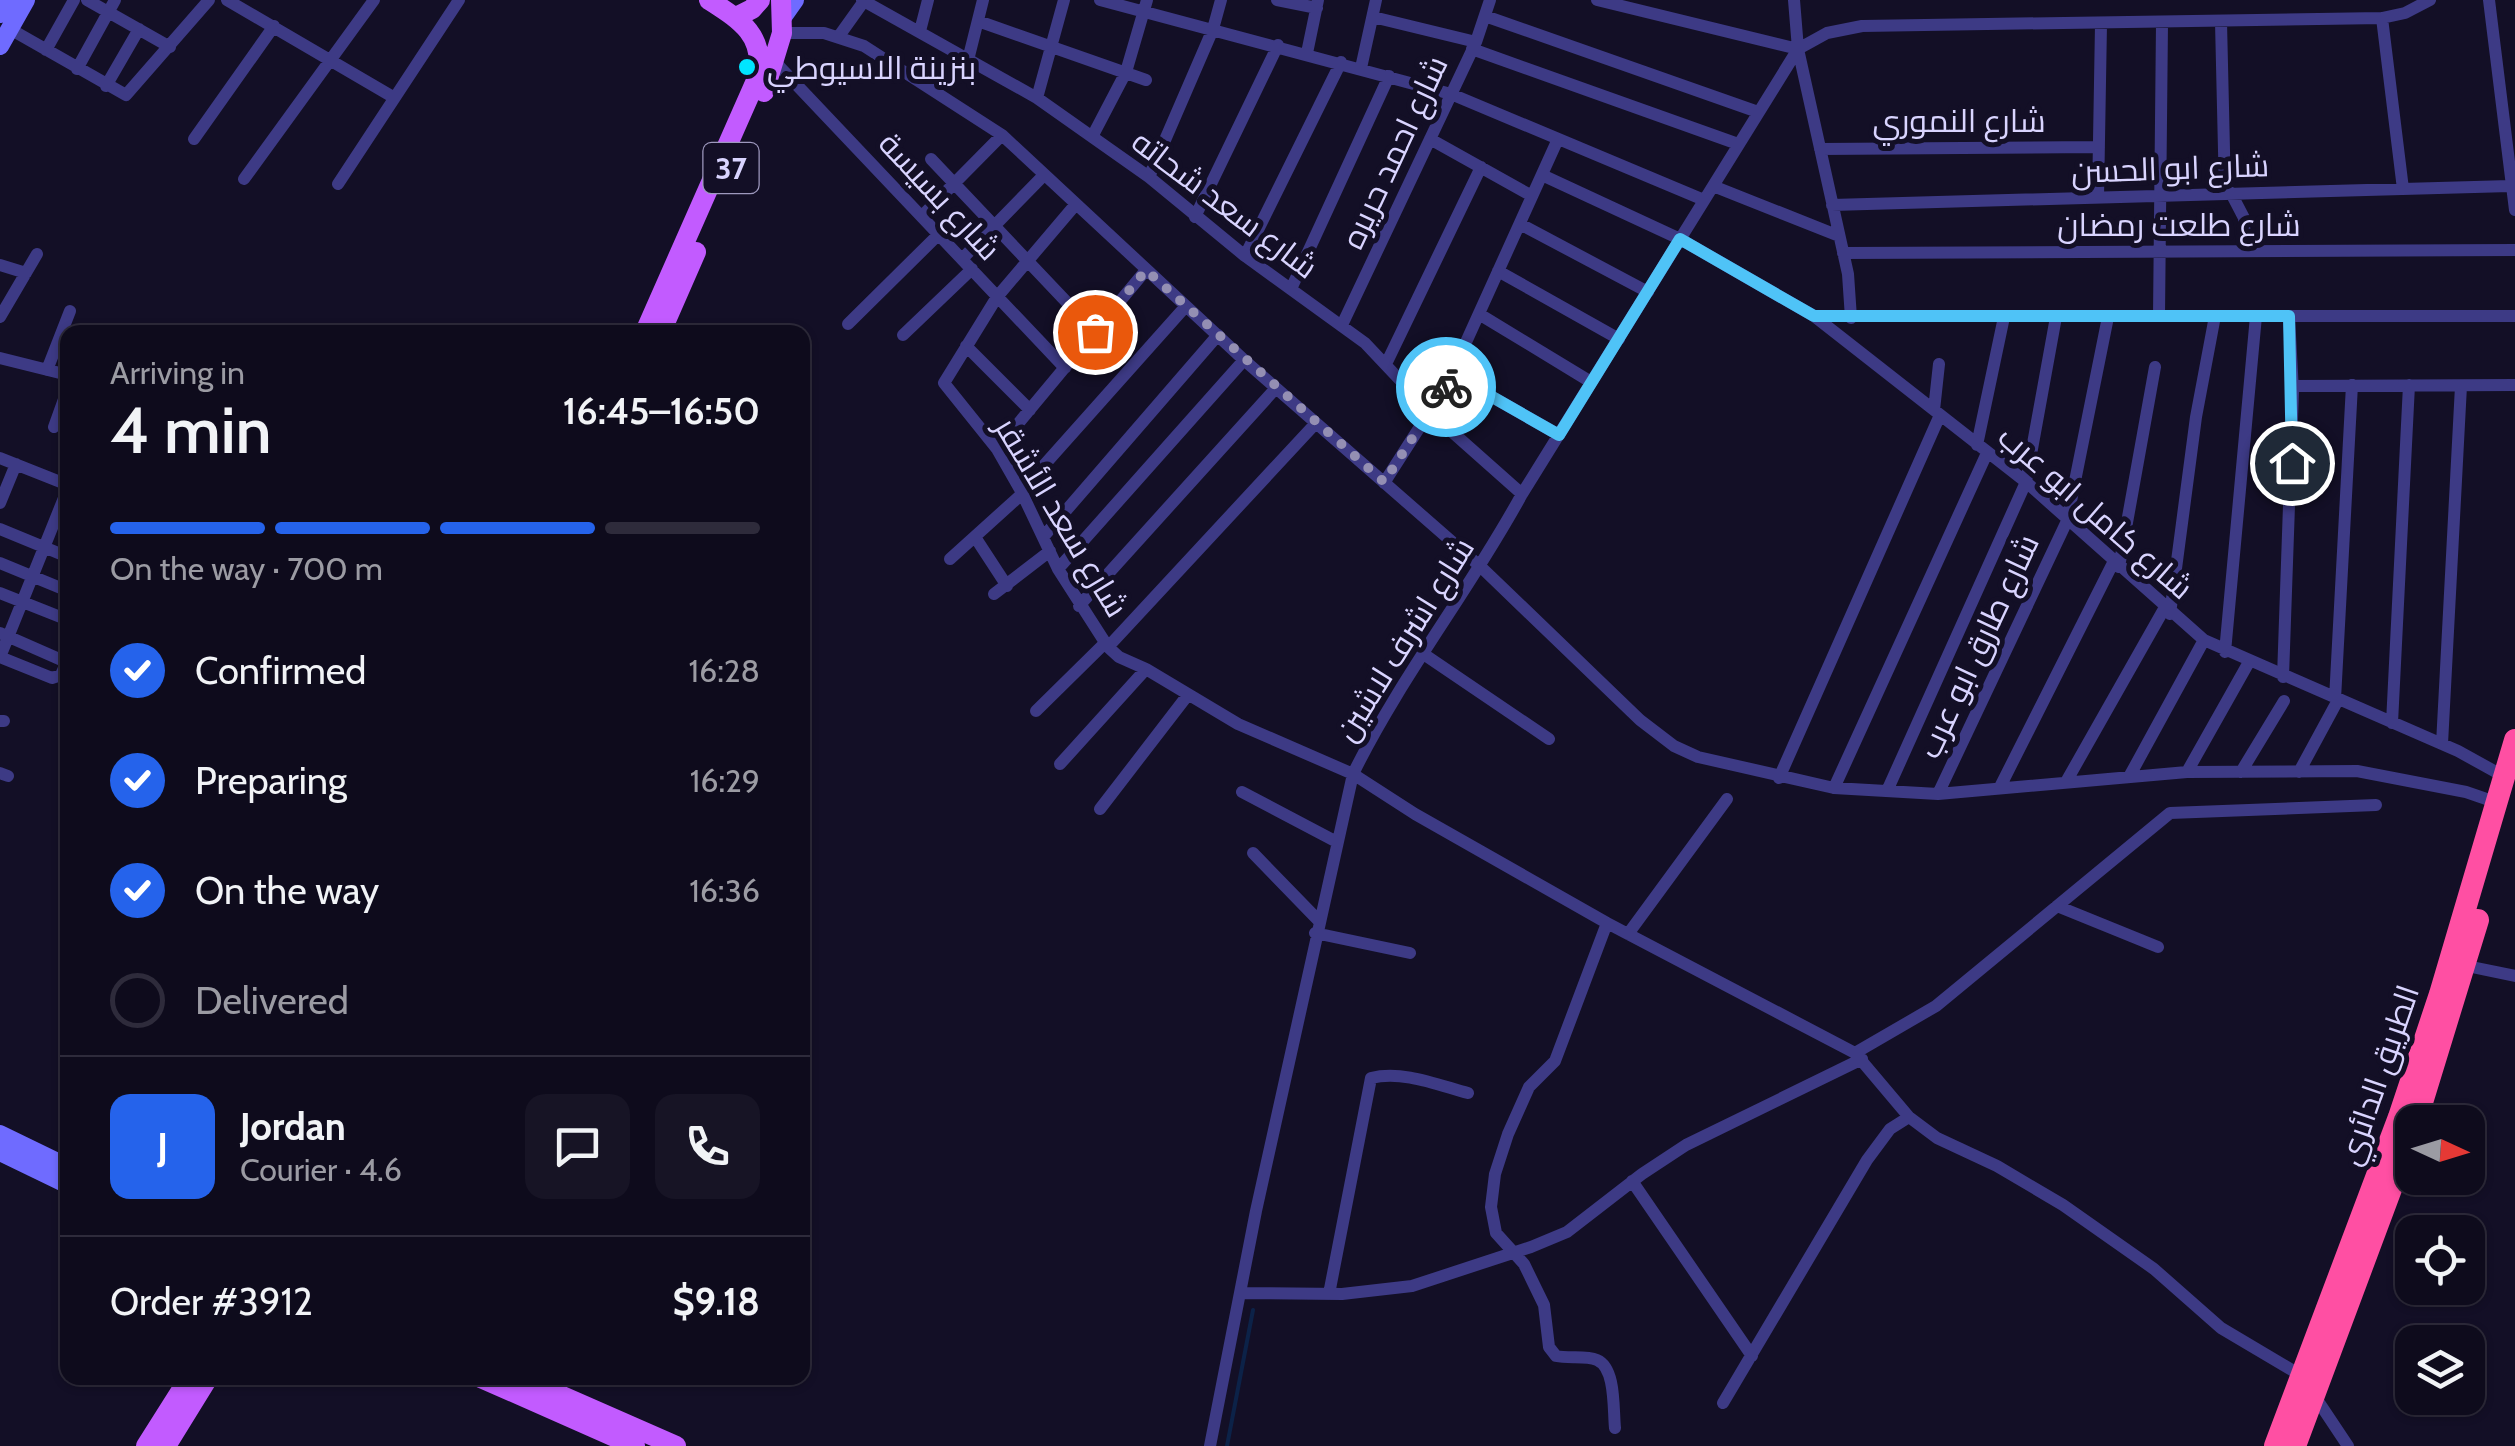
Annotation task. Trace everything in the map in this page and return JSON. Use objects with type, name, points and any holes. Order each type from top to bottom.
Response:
[{"type":"highway","name":"الطريق الدائري","points":[[2420,1105],[2457,964],[2506,802],[2505,777],[2515,740]]},
{"type":"highway","name":"الطريق الدائري","points":[[2295,1446],[2308,1385],[2369,1203],[2457,964]]},
{"type":"highway","name":"الطريق الدائري","points":[[2275,1439],[2308,1385],[2395,1174]]},
{"type":"main road","points":[[709,0],[736,17],[752,10],[760,0]]},
{"type":"main road","name":"37","points":[[649,325],[671,291],[776,62],[785,12]]},
{"type":"main road","name":"37","points":[[663,325],[671,291],[758,76],[757,42],[750,28],[736,17]]},
{"type":"main road","points":[[146,1446],[185,1385]]},
{"type":"main road","points":[[166,1446],[204,1385]]},
{"type":"main road","points":[[497,1385],[635,1446]]},
{"type":"main road","points":[[536,1385],[676,1446]]},
{"type":"street","points":[[26,0],[3,18],[46,50],[122,94],[130,93],[209,0]]},
{"type":"street","points":[[46,50],[74,0]]},
{"type":"street","points":[[87,0],[112,6],[139,29],[170,46]]},
{"type":"street","points":[[227,0],[393,97]]},
{"type":"street","points":[[244,180],[374,0]]},
{"type":"street","points":[[338,184],[460,0]]},
{"type":"street","points":[[838,36],[863,0]]},
{"type":"street","name":"شارع سعد شحاته","points":[[863,0],[1036,98],[1149,177],[1194,217],[1387,362],[1431,413],[1522,494]]},
{"type":"street","points":[[920,32],[928,0]]},
{"type":"street","points":[[968,60],[983,0]]},
{"type":"street","points":[[1036,98],[1064,0]]},
{"type":"street","points":[[1100,0],[1146,6],[1213,29],[1451,94],[1704,200]]},
{"type":"street","points":[[1149,177],[1213,29],[1221,0]]},
{"type":"street","points":[[1277,0],[1318,4],[1307,53]]},
{"type":"street","points":[[1362,68],[1376,0]]},
{"type":"street","name":"شارع احمد حريره","points":[[1342,326],[1474,46],[1490,0]]},
{"type":"street","points":[[1597,0],[1798,49],[1827,33],[1862,26],[2382,18],[2405,13],[2430,0]]},
{"type":"street","points":[[1794,0],[1798,49],[1843,253],[1851,318]]},
{"type":"street","points":[[2489,0],[2514,210]]},
{"type":"street","points":[[77,69],[112,6]]},
{"type":"street","points":[[1092,137],[1126,72],[1146,6]]},
{"type":"street","points":[[785,12],[810,32],[838,36],[877,52],[1002,136],[1244,360],[1482,568],[1640,720],[1674,746],[1698,758],[1834,788],[1938,794],[2187,772],[2356,772],[2506,802]]},
{"type":"street","points":[[1485,16],[1758,112]]},
{"type":"street","points":[[1372,17],[1474,46],[1738,144]]},
{"type":"street","points":[[2382,18],[2402,189]]},
{"type":"street","points":[[978,21],[1146,80]]},
{"type":"street","points":[[2221,22],[2228,194],[2244,218],[2246,251]]},
{"type":"street","points":[[2159,316],[2162,23]]},
{"type":"street","points":[[2098,198],[2100,24]]},
{"type":"street","points":[[194,139],[274,26]]},
{"type":"street","points":[[106,86],[139,29]]},
{"type":"street","points":[[1194,217],[1278,44]]},
{"type":"street","name":"شارع اشرف لاشين","points":[[1210,1446],[1316,926],[1353,774],[1374,732],[1482,568],[1522,494],[1798,49]]},
{"type":"street","name":"شارع بسيسة","points":[[776,62],[1066,368]]},
{"type":"street","points":[[1246,256],[1341,62]]},
{"type":"street","points":[[1290,290],[1389,76]]},
{"type":"street","points":[[922,216],[1002,136]]},
{"type":"street","points":[[1430,139],[1532,196]]},
{"type":"street","points":[[1384,482],[1431,413],[1452,374],[1558,139]]},
{"type":"street","name":"شارع النموري","points":[[1820,149],[2098,147]]},
{"type":"street","points":[[931,160],[1095,332]]},
{"type":"street","points":[[1387,362],[1481,167]]},
{"type":"street","points":[[903,336],[967,264],[994,226],[1044,175]]},
{"type":"street","name":"شارع كامل ابو عرب","points":[[1542,175],[1680,239],[1814,316],[2026,482],[2204,640],[2442,744],[2505,777]]},
{"type":"street","points":[[1713,186],[1839,236]]},
{"type":"street","name":"شارع ابو الحسن","points":[[1832,205],[2510,186]]},
{"type":"street","points":[[1030,410],[966,346],[997,297],[1076,204]]},
{"type":"street","points":[[1520,224],[1648,292]]},
{"type":"street","points":[[848,324],[939,234]]},
{"type":"street","name":"شارع طلعت رمضان","points":[[1843,253],[2515,250]]},
{"type":"street","points":[[0,318],[37,254]]},
{"type":"street","points":[[0,264],[26,273]]},
{"type":"street","points":[[997,449],[1146,270]]},
{"type":"street","points":[[1498,271],[1619,339]]},
{"type":"street","points":[[950,559],[1022,492],[1186,306]]},
{"type":"street","points":[[65,325],[70,311]]},
{"type":"street","points":[[1479,314],[1591,382]]},
{"type":"street","points":[[1814,316],[2515,316]]},
{"type":"street","name":"شارع طارق ابو عرب","points":[[1938,794],[2068,521],[2108,316]]},
{"type":"street","points":[[2066,782],[2167,611],[2215,316]]},
{"type":"street","points":[[2225,652],[2256,316]]},
{"type":"street","points":[[2283,676],[2292,386],[2289,316]]},
{"type":"street","points":[[1834,788],[1982,449],[2004,317]]},
{"type":"street","points":[[1887,791],[2026,482],[2056,317]]},
{"type":"street","points":[[1044,536],[1218,336]]},
{"type":"street","points":[[47,370],[60,337]]},
{"type":"street","name":"شارع سعد الأشقر","points":[[966,346],[945,379],[945,387],[997,449],[1079,606],[1107,645],[1132,665],[1146,669],[1187,696],[1353,774],[1414,814],[1607,924],[1859,1056]]},
{"type":"street","points":[[0,358],[60,373]]},
{"type":"street","points":[[1058,568],[1244,360]]},
{"type":"street","points":[[1779,778],[1937,413],[1939,364]]},
{"type":"street","points":[[2000,788],[2116,565],[2155,367]]},
{"type":"street","points":[[1452,374],[1559,435]]},
{"type":"street","points":[[2299,772],[2337,699],[2352,385]]},
{"type":"street","points":[[2392,723],[2409,385]]},
{"type":"street","points":[[2292,386],[2515,385]]},
{"type":"street","points":[[2442,744],[2461,386]]},
{"type":"street","points":[[1079,606],[1276,388]]},
{"type":"street","points":[[54,426],[60,410]]},
{"type":"street","points":[[1036,711],[1107,645],[1316,423]]},
{"type":"street","points":[[0,458],[60,483]]},
{"type":"street","points":[[0,504],[16,464]]},
{"type":"street","points":[[60,505],[4,635],[0,657],[49,677],[60,673]]},
{"type":"street","points":[[0,529],[60,554]]},
{"type":"street","points":[[975,536],[1000,590],[1050,551]]},
{"type":"street","points":[[0,563],[60,588]]},
{"type":"street","points":[[0,593],[60,617]]},
{"type":"street","points":[[4,635],[60,657]]},
{"type":"street","points":[[2129,777],[2204,640]]},
{"type":"street","points":[[1425,654],[1549,739]]},
{"type":"street","points":[[2187,772],[2249,662]]},
{"type":"street","points":[[1060,764],[1146,669]]},
{"type":"street","points":[[1100,808],[1187,696]]},
{"type":"street","points":[[2240,772],[2284,701]]},
{"type":"street","points":[[1242,792],[1335,842]]},
{"type":"street","points":[[1628,934],[1727,799]]},
{"type":"street","points":[[1240,1292],[1329,1294],[1412,1286],[1567,1232],[1632,1180],[1686,1145],[1859,1056],[1936,1006],[2170,813],[2376,805]]},
{"type":"street","points":[[1253,853],[1316,926],[1410,953]]},
{"type":"street","points":[[2057,906],[2158,947]]},
{"type":"street","points":[[1607,924],[1555,1061],[1529,1086],[1495,1174],[1491,1206],[1496,1233],[1524,1264],[1538,1291],[1549,1347],[1556,1356],[1591,1358],[1608,1370],[1615,1428]]},
{"type":"street","points":[[2457,964],[2515,976]]},
{"type":"street","points":[[1859,1056],[1909,1117],[1937,1138],[1997,1166],[2064,1205],[2154,1270],[2221,1328],[2308,1385],[2348,1446]]},
{"type":"street","points":[[1329,1294],[1371,1078],[1391,1076],[1424,1081],[1468,1093]]},
{"type":"street","points":[[1723,1403],[1867,1160],[1890,1129],[1909,1117]]},
{"type":"street","points":[[0,1134],[60,1163]]},
{"type":"street","points":[[0,1152],[60,1180]]},
{"type":"street","points":[[1632,1180],[1752,1356]]},
{"type":"waterway","points":[[1227,1446],[1253,1310]]},
{"type":"way so far","points":[[1095,332],[1146,270],[1384,482],[1430,411],[1433,415],[1446,387]]},
{"type":"place","name":"بنزينة الاسيوطي","points":[[747,67]]},
{"type":"route","points":[[1446,387],[1452,374],[1559,435],[1680,239],[1814,316],[2289,316],[2292,463]]}]
